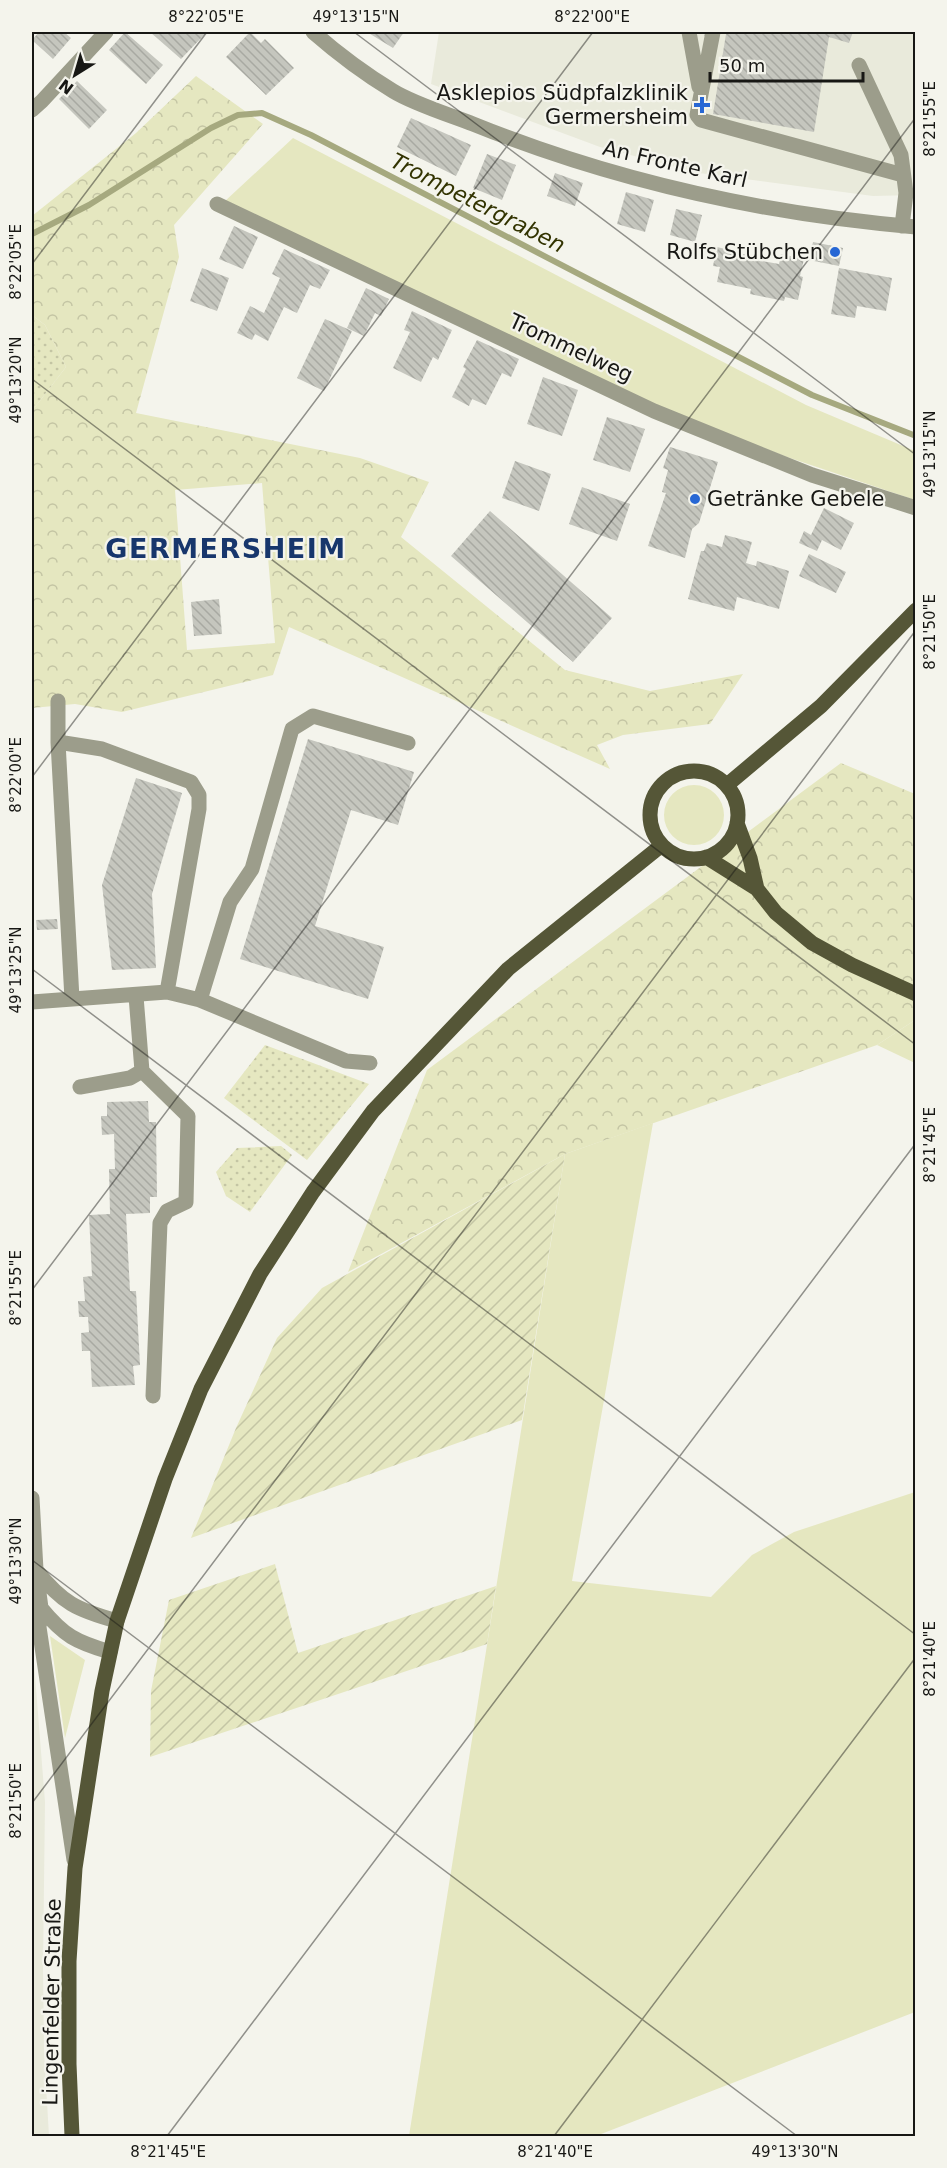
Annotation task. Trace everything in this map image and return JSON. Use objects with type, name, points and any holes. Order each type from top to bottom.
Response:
[{"type":"main road","points":[[727,785],[821,706],[915,610]]},
{"type":"main road","points":[[703,772],[716,776],[727,785],[738,810],[737,823],[733,836],[725,847],[713,855],[700,859],[686,859],[662,846],[654,834],[650,820],[650,807],[655,794],[664,782],[682,773],[703,772]]},
{"type":"main road","points":[[737,823],[750,858],[757,889]]},
{"type":"main road","name":"Lingenfelder Straße","points":[[72,2136],[69,1981],[75,1868],[98,1712],[117,1621],[165,1479],[201,1389],[260,1274],[313,1192],[373,1111],[508,969],[662,846]]},
{"type":"main road","points":[[706,857],[757,889],[776,913],[812,943],[915,994]]},
{"type":"street","points":[[32,110],[106,32]]},
{"type":"street","name":"An Fronte Karl","points":[[313,32],[395,93],[507,138],[594,168],[672,189],[813,215],[908,226]]},
{"type":"street","points":[[689,32],[701,96]]},
{"type":"street","points":[[713,32],[697,116],[705,122],[903,175]]},
{"type":"street","points":[[859,64],[901,155],[908,226]]},
{"type":"street","name":"Trommelweg","points":[[217,204],[654,411],[812,475],[915,508]]},
{"type":"street","points":[[58,701],[58,742],[72,999]]},
{"type":"street","points":[[200,1000],[230,902],[252,869],[292,729],[313,716],[408,743]]},
{"type":"street","points":[[58,742],[102,749],[177,776],[191,782],[200,795],[167,992]]},
{"type":"street","points":[[32,1002],[167,992],[200,1000],[346,1061],[370,1064]]},
{"type":"street","points":[[136,996],[142,1071],[188,1116],[186,1202],[167,1211],[160,1223],[153,1396]]},
{"type":"street","points":[[80,1087],[130,1078],[142,1071]]},
{"type":"street","points":[[32,1498],[36,1570],[41,1608],[35,1628],[59,1761],[75,1868]]},
{"type":"street","points":[[36,1570],[52,1590],[66,1602],[85,1611],[117,1621]]},
{"type":"street","points":[[41,1608],[58,1628],[76,1641],[111,1652]]},
{"type":"shaded area","name":"Asklepios Südpfalzklinik Germersheim","points":[[439,32],[915,32],[915,195],[873,196],[699,173],[600,147],[431,84]]},
{"type":"shaded area","points":[[32,1658],[45,1802],[44,2051],[49,2136],[32,2136]]},
{"type":"green space","points":[[196,76],[263,124],[174,225],[179,257],[136,413],[360,458],[429,482],[401,537],[565,670],[650,691],[743,674],[710,724],[623,735],[597,745],[610,769],[289,627],[273,675],[122,712],[75,704],[32,708],[32,411],[66,367],[45,325],[32,315],[32,216],[136,133]],"holes":[[[262,483],[275,643],[187,650],[175,490]]]},
{"type":"green space","points":[[293,138],[806,405],[915,451],[915,500],[787,457],[677,415],[224,202]]},
{"type":"green space","points":[[32,315],[45,325],[66,367],[32,411]]},
{"type":"green space","points":[[841,763],[915,794],[915,1020],[877,1045],[565,1154],[348,1272],[427,1070]]},
{"type":"green space","points":[[688,785],[700,785],[711,790],[719,798],[724,815],[722,827],[711,840],[700,845],[688,845],[677,840],[669,832],[664,821],[664,809],[669,798],[677,790]]},
{"type":"green space","points":[[915,1020],[915,1063],[877,1045]]},
{"type":"green space","points":[[265,1045],[369,1084],[307,1160],[224,1098]]},
{"type":"green space","points":[[653,1123],[572,1581],[711,1597],[752,1555],[794,1532],[915,1492],[915,2012],[596,2136],[409,2136],[565,1154]]},
{"type":"green space","points":[[281,1146],[292,1155],[250,1212],[226,1196],[216,1172],[237,1148]]},
{"type":"green space","points":[[565,1154],[522,1420],[191,1538],[236,1428],[277,1338],[322,1288]]},
{"type":"green space","points":[[275,1564],[298,1653],[496,1586],[487,1644],[150,1757],[151,1691],[169,1600]]},
{"type":"green space","points":[[50,1636],[85,1660],[65,1738]]},
{"type":"building","points":[[39,32],[64,32],[71,38],[53,59],[32,40]]},
{"type":"building","points":[[125,32],[163,65],[146,84],[109,50]]},
{"type":"building","points":[[150,32],[207,32],[181,59]]},
{"type":"building","points":[[250,32],[261,43],[265,39],[294,68],[266,95],[226,57]]},
{"type":"building","points":[[367,32],[404,32],[393,48]]},
{"type":"building","points":[[705,32],[853,32],[849,43],[829,37],[814,132],[713,114],[726,34],[720,33],[719,38],[704,36]]},
{"type":"building","points":[[77,81],[107,110],[89,129],[59,99]]},
{"type":"building","points":[[411,118],[471,145],[456,176],[397,147]]},
{"type":"building","points":[[487,154],[516,165],[502,200],[473,188]]},
{"type":"building","points":[[555,173],[583,183],[575,206],[547,196]]},
{"type":"building","points":[[626,192],[654,200],[645,232],[617,224]]},
{"type":"building","points":[[676,209],[702,215],[695,242],[670,235]]},
{"type":"building","points":[[234,226],[258,237],[243,269],[219,259]]},
{"type":"building","points":[[813,242],[843,248],[839,266],[809,260]]},
{"type":"building","points":[[717,247],[733,251],[733,255],[742,257],[743,254],[751,255],[750,259],[779,264],[781,254],[804,259],[798,300],[785,297],[784,301],[750,294],[751,289],[717,282],[720,267],[713,266]]},
{"type":"building","points":[[284,249],[330,270],[320,289],[310,285],[297,313],[284,307],[268,341],[255,334],[252,340],[237,333],[250,306],[264,313],[280,278],[272,274]]},
{"type":"building","points":[[202,268],[229,278],[217,311],[190,301]]},
{"type":"building","points":[[839,268],[892,278],[886,311],[857,306],[855,318],[831,314]]},
{"type":"building","points":[[366,288],[389,299],[381,316],[375,313],[364,336],[347,328]]},
{"type":"building","points":[[412,311],[452,330],[438,360],[433,357],[421,382],[393,368],[410,332],[404,330]]},
{"type":"building","points":[[325,319],[352,331],[324,391],[297,378]]},
{"type":"building","points":[[477,340],[519,359],[511,377],[502,373],[486,405],[472,399],[469,406],[452,397],[466,369],[463,367]]},
{"type":"building","points":[[543,377],[578,390],[562,436],[527,424]]},
{"type":"building","points":[[607,417],[645,429],[630,472],[593,460]]},
{"type":"building","points":[[670,447],[718,462],[699,523],[692,529],[685,558],[648,546],[666,493],[662,492],[668,470],[663,468]]},
{"type":"building","points":[[515,461],[551,474],[539,511],[502,498]]},
{"type":"building","points":[[582,487],[630,504],[617,541],[569,524]]},
{"type":"building","points":[[824,508],[854,523],[841,550],[822,540],[817,551],[799,543],[804,531],[811,535]]},
{"type":"building","points":[[490,511],[612,618],[573,662],[451,556]]},
{"type":"building","points":[[725,535],[752,542],[746,563],[756,566],[757,561],[789,571],[779,609],[737,597],[734,611],[688,599],[701,551],[704,551],[707,543],[722,547]]},
{"type":"building","points":[[809,554],[846,572],[836,593],[799,576]]},
{"type":"building","points":[[219,599],[222,634],[194,636],[191,602]]},
{"type":"building","points":[[308,739],[414,772],[398,825],[351,810],[315,926],[384,947],[368,999],[240,959]]},
{"type":"building","points":[[136,778],[182,793],[152,894],[156,968],[112,970],[102,885]]},
{"type":"building","points":[[57,919],[58,929],[37,930],[36,920]]},
{"type":"building","points":[[148,1101],[149,1122],[156,1122],[157,1197],[150,1197],[150,1213],[126,1214],[130,1291],[136,1291],[140,1365],[133,1366],[135,1385],[92,1387],[90,1351],[82,1351],[81,1333],[89,1332],[88,1317],[79,1317],[78,1301],[85,1301],[83,1277],[92,1276],[89,1215],[110,1214],[109,1169],[115,1169],[114,1134],[102,1135],[101,1116],[107,1116],[107,1102]]},
{"type":"waterway","name":"Trompetergraben","points":[[32,234],[89,205],[211,128],[238,115],[262,113],[311,135],[812,395],[916,436]]},
{"type":"place","name":"Asklepios Südpfalzklinik Germersheim","points":[[702,105]]},
{"type":"place","name":"Rolfs Stübchen","points":[[835,252]]},
{"type":"place","name":"Getränke Gebele","points":[[695,499]]},
{"type":"district","name":"GERMERSHEIM","points":[[226,548]]}]
